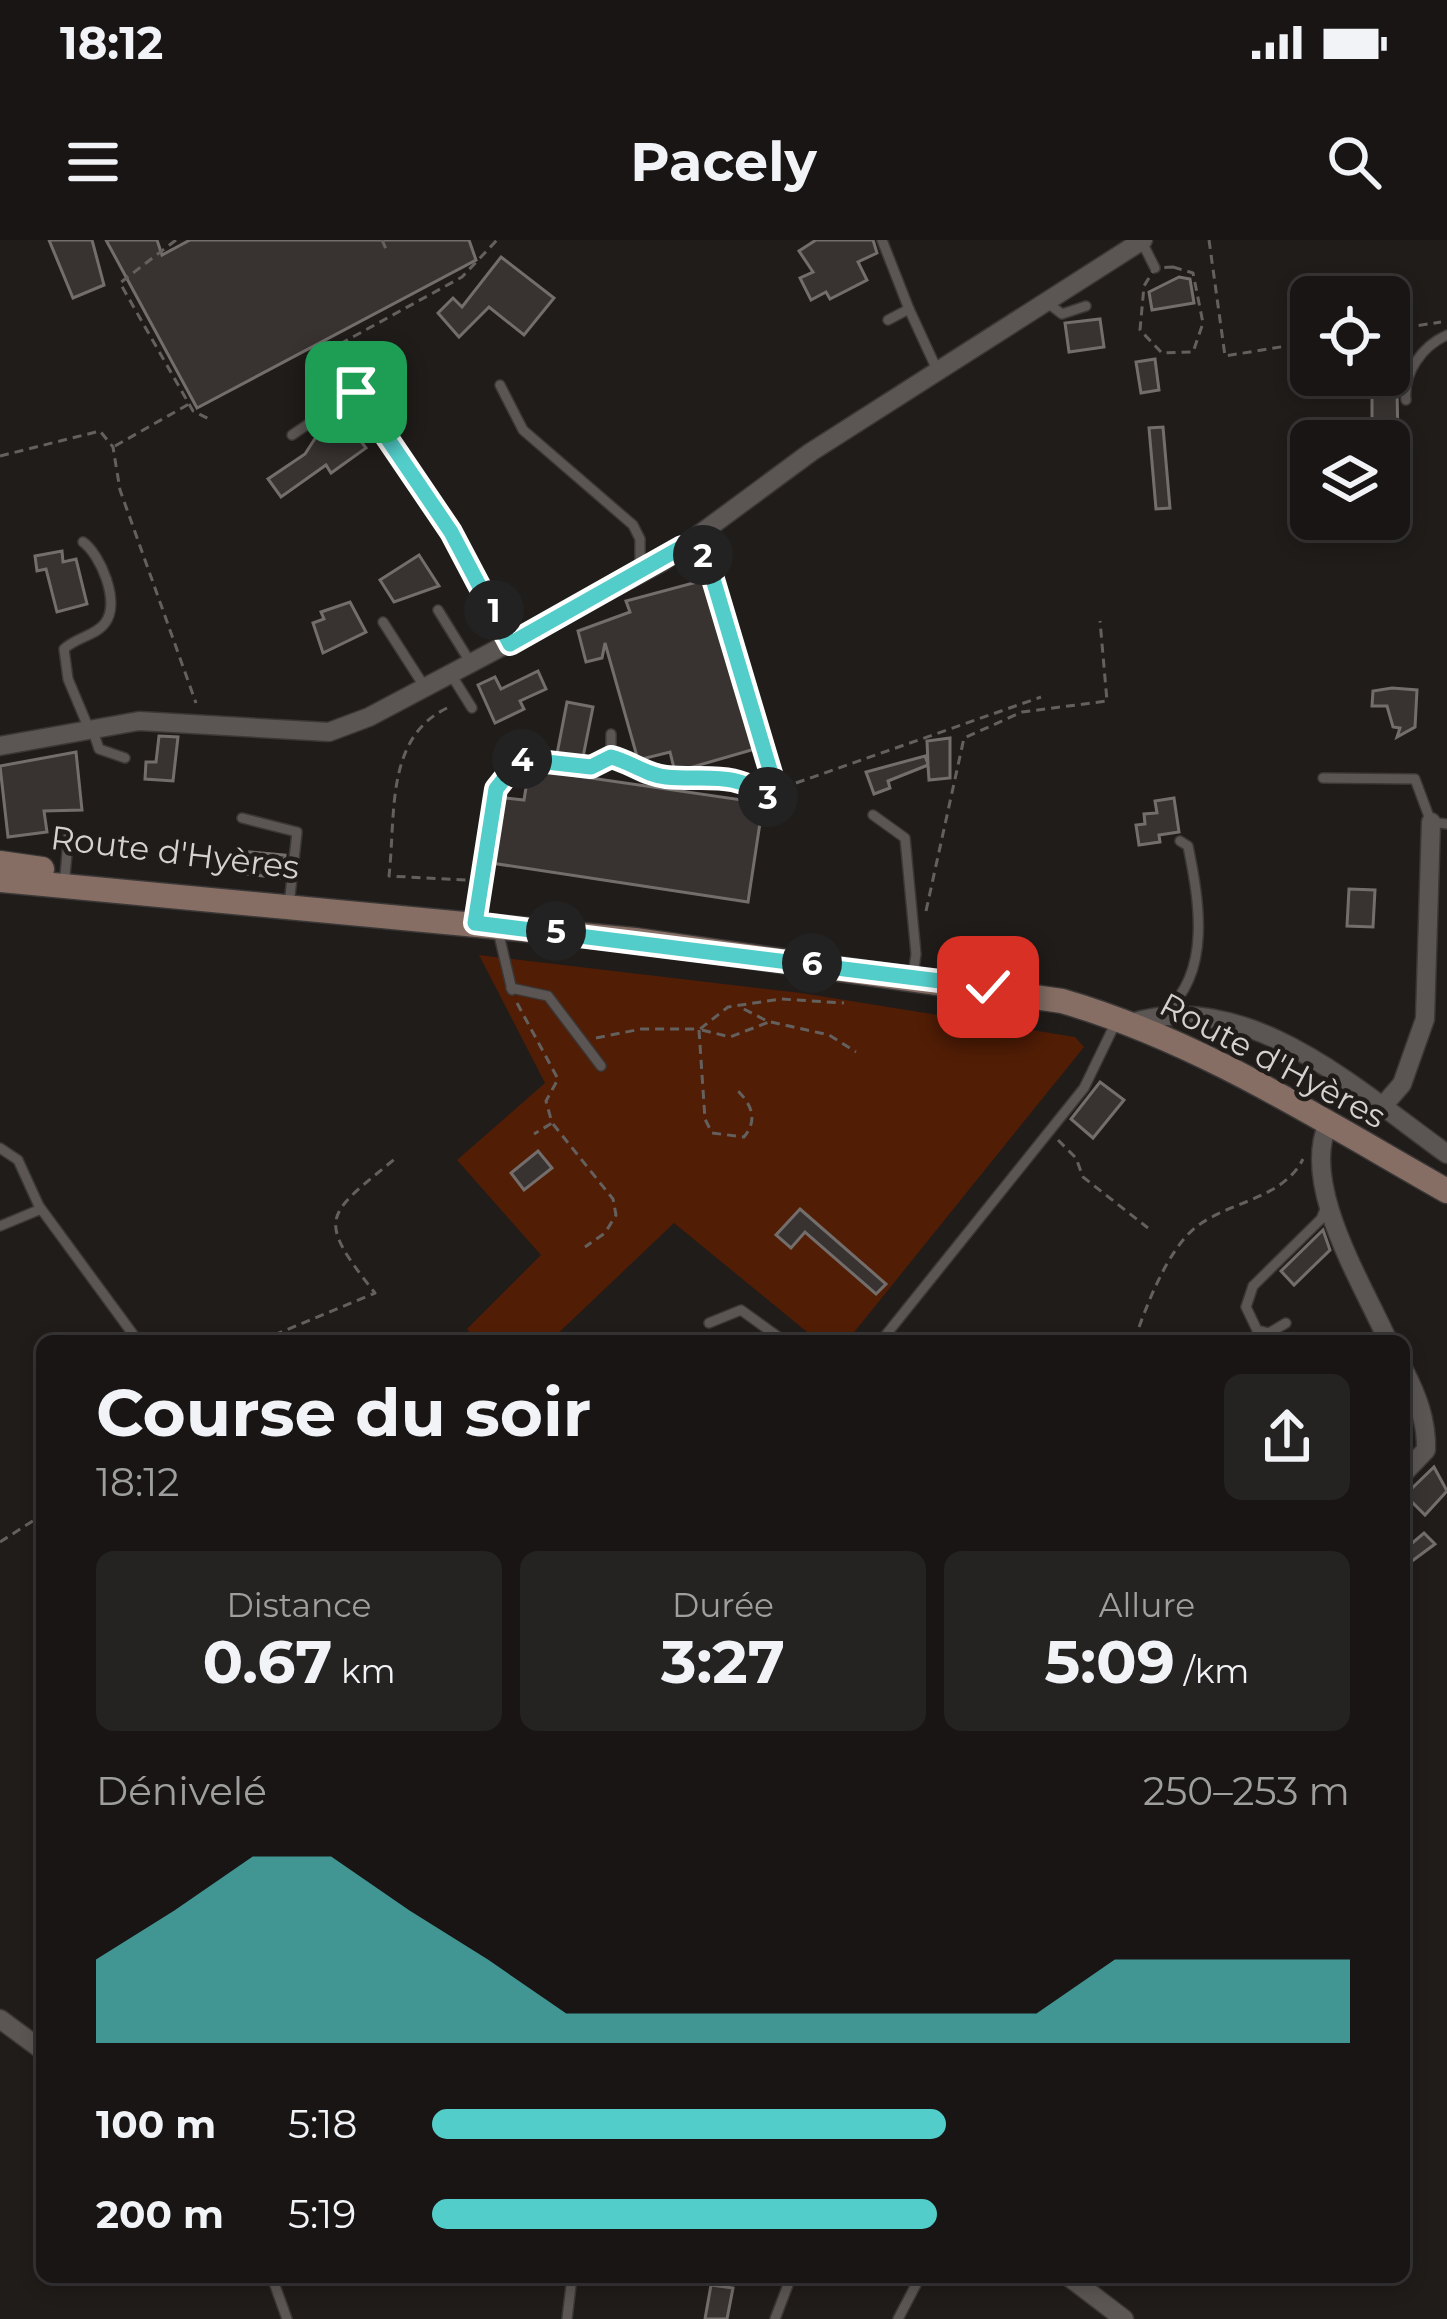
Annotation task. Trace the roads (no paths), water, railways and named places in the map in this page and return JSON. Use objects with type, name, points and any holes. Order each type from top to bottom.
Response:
[{"type":"main road","name":"Route d'Hyères","points":[[0,863],[65,879]]},
{"type":"main road","name":"Route d'Hyères","points":[[0,880],[65,879],[290,901],[913,976],[1062,1001],[1125,1020],[1323,1121],[1447,1191]]},
{"type":"street","points":[[0,746],[139,721],[329,732],[428,690],[682,547],[811,452],[1049,304],[1141,240]]},
{"type":"street","points":[[1382,1107],[1402,1084],[1425,1019],[1439,823]]},
{"type":"street","name":"Route d'Hyères","points":[[1125,1020],[1165,1012],[1274,1039],[1310,1056],[1447,1154]]},
{"type":"street","points":[[1323,1121],[1326,1207],[1385,1335]]},
{"type":"street","points":[[1410,1382],[1420,1403],[1426,1436],[1426,1450],[1410,1467]]},
{"type":"street","points":[[0,2019],[36,2046]]},
{"type":"street","points":[[1078,2283],[1124,2319]]},
{"type":"lane","points":[[882,240],[939,374]]},
{"type":"lane","points":[[1141,240],[1155,268]]},
{"type":"lane","points":[[1049,304],[1062,314],[1086,306]]},
{"type":"lane","points":[[888,320],[908,309]]},
{"type":"lane","points":[[1406,400],[1404,382],[1418,359],[1447,335]]},
{"type":"lane","points":[[329,351],[451,532],[510,644]]},
{"type":"lane","points":[[500,385],[523,430],[633,525],[643,558],[639,574]]},
{"type":"lane","points":[[292,435],[356,392]]},
{"type":"lane","points":[[83,542],[100,561],[111,608],[105,623],[64,650],[68,679],[99,749],[124,758]]},
{"type":"lane","points":[[438,610],[472,665]]},
{"type":"lane","points":[[383,622],[428,690]]},
{"type":"lane","points":[[452,676],[472,708]]},
{"type":"lane","points":[[601,1066],[548,996],[512,989],[486,924],[477,881],[496,789],[506,772],[520,759],[591,767],[611,757],[611,734]]},
{"type":"lane","points":[[1323,778],[1415,778],[1439,823]]},
{"type":"lane","points":[[873,815],[905,838],[914,925],[913,976]]},
{"type":"lane","points":[[242,818],[297,832],[290,901]]},
{"type":"lane","points":[[65,879],[68,832]]},
{"type":"lane","points":[[1165,1012],[1196,966],[1192,866],[1188,846],[1180,841]]},
{"type":"lane","points":[[886,1335],[1084,1088],[1125,1020]]},
{"type":"lane","points":[[0,1148],[18,1160],[41,1209],[133,1335]]},
{"type":"lane","points":[[1286,1323],[1269,1333],[1257,1330],[1246,1307],[1253,1286],[1321,1219],[1326,1207]]},
{"type":"lane","points":[[0,1226],[41,1209]]},
{"type":"lane","points":[[709,1323],[742,1310],[776,1335]]},
{"type":"lane","points":[[274,2283],[287,2319]]},
{"type":"lane","points":[[567,2319],[571,2283]]},
{"type":"lane","points":[[775,2319],[789,2283]]},
{"type":"lane","points":[[898,2319],[917,2283]]}]
